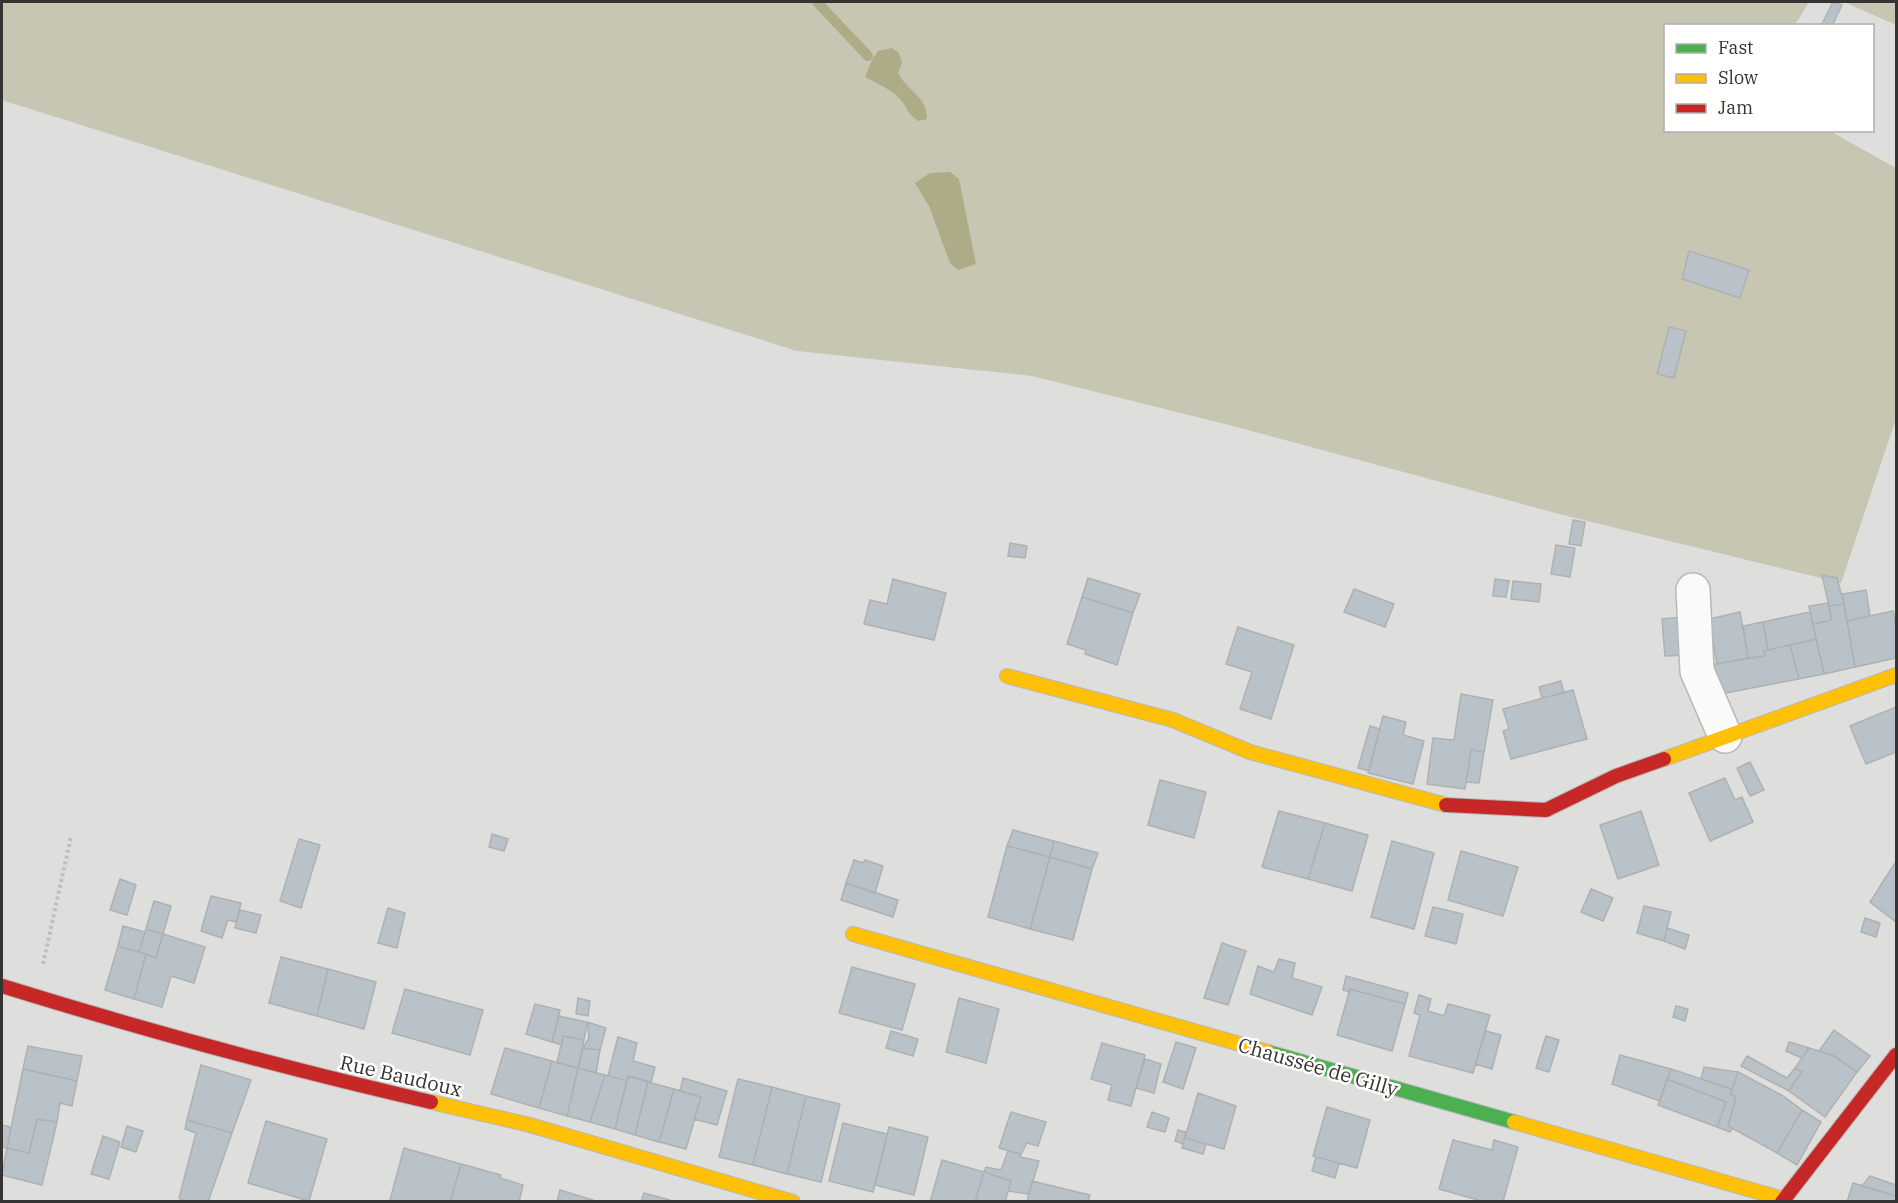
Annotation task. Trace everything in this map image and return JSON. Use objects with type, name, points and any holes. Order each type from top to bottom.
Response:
[{"type":"street","points":[[1693,590],[1697,671],[1725,736]]},
{"type":"street","points":[[1007,676],[1173,720],[1250,752],[1451,806],[1546,810],[1616,776],[1896,675]]},
{"type":"street","name":"Chaussée de Gilly","points":[[853,934],[1783,1200],[1896,1055]]},
{"type":"street","name":"Rue Baudoux","points":[[2,987],[109,1019],[329,1079],[530,1125],[793,1202]]},
{"type":"path","points":[[35,997],[71,837]]},
{"type":"green space","points":[[2,2],[1809,2],[1796,24],[1664,24],[1664,132],[1832,132],[1896,168],[1896,419],[1841,583],[1559,514],[1229,425],[1032,376],[797,351],[2,100]]},
{"type":"green space","points":[[1844,2],[1896,2],[1896,25]]},
{"type":"shaded area","points":[[892,48],[899,53],[902,63],[898,73],[924,105],[927,119],[919,121],[909,113],[896,95],[865,77],[878,51]]},
{"type":"shaded area","points":[[950,172],[959,179],[976,264],[958,270],[950,263],[929,206],[915,183],[930,173]]},
{"type":"building","points":[[1833,2],[1842,5],[1833,24],[1822,24]]},
{"type":"building","points":[[1689,251],[1749,270],[1740,298],[1682,279]]},
{"type":"building","points":[[1669,327],[1686,331],[1674,378],[1657,374]]},
{"type":"building","points":[[1573,520],[1585,522],[1581,546],[1569,544]]},
{"type":"building","points":[[1010,543],[1027,546],[1025,558],[1008,556]]},
{"type":"building","points":[[1556,545],[1575,548],[1570,577],[1551,574]]},
{"type":"building","points":[[1822,575],[1837,578],[1844,604],[1829,606]]},
{"type":"building","points":[[1088,578],[1140,594],[1133,613],[1082,597]]},
{"type":"building","points":[[893,579],[946,593],[934,640],[864,624],[870,600],[887,604]]},
{"type":"building","points":[[1495,579],[1509,581],[1506,597],[1493,596]]},
{"type":"building","points":[[1513,581],[1541,584],[1539,602],[1511,599]]},
{"type":"building","points":[[1354,589],[1394,604],[1385,627],[1344,612]]},
{"type":"building","points":[[1866,590],[1870,616],[1847,621],[1842,594]]},
{"type":"building","points":[[1082,597],[1133,613],[1117,665],[1085,654],[1086,650],[1067,644]]},
{"type":"building","points":[[1828,603],[1832,620],[1813,624],[1809,606]]},
{"type":"building","points":[[1844,604],[1855,667],[1824,674],[1813,624],[1832,620],[1829,606]]},
{"type":"building","points":[[1893,611],[1896,626],[1896,658],[1855,667],[1847,621]]},
{"type":"building","points":[[1740,612],[1748,658],[1717,664],[1709,619]]},
{"type":"building","points":[[1810,612],[1816,639],[1768,650],[1763,622]]},
{"type":"building","points":[[1685,617],[1687,655],[1665,656],[1662,619]]},
{"type":"building","points":[[1763,622],[1768,650],[1764,651],[1765,656],[1748,658],[1743,626]]},
{"type":"building","points":[[1238,627],[1294,645],[1271,719],[1240,709],[1252,672],[1226,664]]},
{"type":"building","points":[[1816,639],[1824,674],[1799,679],[1790,645]]},
{"type":"building","points":[[1790,645],[1799,679],[1720,694],[1714,664],[1765,656],[1764,651]]},
{"type":"building","points":[[1561,681],[1564,693],[1542,698],[1539,687]]},
{"type":"building","points":[[1573,690],[1587,739],[1511,759],[1503,731],[1509,729],[1503,709]]},
{"type":"building","points":[[1461,694],[1493,700],[1484,752],[1471,750],[1465,789],[1427,784],[1433,738],[1454,740]]},
{"type":"building","points":[[1896,707],[1896,752],[1866,764],[1850,726]]},
{"type":"building","points":[[1383,716],[1406,722],[1403,735],[1424,741],[1413,784],[1368,773]]},
{"type":"building","points":[[1370,726],[1380,729],[1369,771],[1358,768]]},
{"type":"building","points":[[1471,750],[1484,752],[1479,783],[1466,782]]},
{"type":"building","points":[[1750,762],[1764,790],[1750,796],[1737,768]]},
{"type":"building","points":[[1725,778],[1735,800],[1742,797],[1753,822],[1710,841],[1689,793]]},
{"type":"building","points":[[1160,780],[1206,792],[1194,838],[1148,825]]},
{"type":"building","points":[[1279,811],[1325,823],[1308,879],[1262,867]]},
{"type":"building","points":[[1641,811],[1659,865],[1618,879],[1600,825]]},
{"type":"building","points":[[1325,823],[1368,835],[1352,891],[1308,879]]},
{"type":"building","points":[[1013,830],[1054,841],[1050,857],[1007,846]]},
{"type":"building","points":[[492,834],[508,839],[504,851],[489,847]]},
{"type":"building","points":[[299,839],[320,845],[301,908],[280,901]]},
{"type":"building","points":[[1054,841],[1098,853],[1092,869],[1050,857]]},
{"type":"building","points":[[1392,841],[1434,853],[1414,929],[1371,917]]},
{"type":"building","points":[[1007,846],[1050,857],[1030,929],[988,917]]},
{"type":"building","points":[[1461,851],[1518,867],[1503,916],[1448,900]]},
{"type":"building","points":[[1050,857],[1092,869],[1073,940],[1030,929]]},
{"type":"building","points":[[854,860],[863,863],[865,860],[883,866],[875,893],[846,883]]},
{"type":"building","points":[[1896,864],[1896,922],[1870,902]]},
{"type":"building","points":[[120,879],[136,885],[127,915],[110,910]]},
{"type":"building","points":[[846,883],[898,900],[893,917],[841,900]]},
{"type":"building","points":[[1591,889],[1613,898],[1603,921],[1581,912]]},
{"type":"building","points":[[211,896],[241,903],[236,922],[228,920],[222,938],[201,931]]},
{"type":"building","points":[[154,901],[171,906],[163,934],[146,929]]},
{"type":"building","points":[[1644,906],[1671,912],[1664,941],[1637,933]]},
{"type":"building","points":[[1433,907],[1463,914],[1456,944],[1425,936]]},
{"type":"building","points":[[388,908],[405,913],[397,948],[378,943]]},
{"type":"building","points":[[240,910],[261,915],[256,933],[235,928]]},
{"type":"building","points":[[1865,918],[1880,923],[1876,937],[1861,932]]},
{"type":"building","points":[[123,926],[145,932],[139,952],[118,946]]},
{"type":"building","points":[[1667,928],[1689,935],[1685,949],[1664,941]]},
{"type":"building","points":[[146,929],[163,934],[156,958],[139,952]]},
{"type":"building","points":[[163,934],[205,947],[194,983],[171,976],[162,1007],[134,999],[146,954],[156,958]]},
{"type":"building","points":[[1222,943],[1246,951],[1228,1005],[1204,998]]},
{"type":"building","points":[[118,946],[146,954],[134,999],[105,990]]},
{"type":"building","points":[[281,957],[328,969],[317,1016],[269,1003]]},
{"type":"building","points":[[1279,959],[1295,963],[1292,978],[1322,987],[1312,1015],[1250,994],[1258,966],[1274,972]]},
{"type":"building","points":[[852,967],[915,984],[902,1030],[839,1013]]},
{"type":"building","points":[[328,969],[376,982],[364,1029],[317,1016]]},
{"type":"building","points":[[1346,976],[1408,993],[1405,1004],[1350,989],[1350,992],[1343,990]]},
{"type":"building","points":[[405,989],[483,1010],[470,1055],[392,1033]]},
{"type":"building","points":[[1350,989],[1405,1004],[1392,1051],[1337,1035]]},
{"type":"building","points":[[1419,995],[1431,999],[1428,1011],[1444,1016],[1448,1004],[1490,1015],[1473,1073],[1409,1056],[1420,1015],[1414,1013]]},
{"type":"building","points":[[578,998],[590,1001],[588,1016],[576,1014]]},
{"type":"building","points":[[959,998],[999,1009],[986,1063],[946,1052]]},
{"type":"building","points":[[535,1004],[560,1010],[552,1042],[526,1034]]},
{"type":"building","points":[[1676,1006],[1688,1009],[1685,1021],[1673,1017]]},
{"type":"building","points":[[559,1016],[587,1022],[584,1040],[563,1036],[562,1045],[552,1042]]},
{"type":"building","points":[[587,1022],[606,1028],[600,1050],[583,1048],[589,1038]]},
{"type":"building","points":[[1834,1030],[1870,1056],[1857,1072],[1832,1055],[1819,1051]]},
{"type":"building","points":[[891,1031],[918,1039],[913,1056],[886,1048]]},
{"type":"building","points":[[1486,1031],[1501,1035],[1492,1069],[1475,1064]]},
{"type":"building","points":[[563,1036],[584,1040],[578,1068],[557,1063]]},
{"type":"building","points":[[1546,1036],[1559,1040],[1549,1072],[1536,1068]]},
{"type":"building","points":[[618,1037],[637,1043],[633,1061],[655,1067],[651,1082],[628,1076],[627,1081],[608,1076]]},
{"type":"building","points":[[1176,1042],[1196,1048],[1183,1089],[1163,1082]]},
{"type":"building","points":[[1789,1042],[1809,1048],[1802,1058],[1786,1051]]},
{"type":"building","points":[[1102,1043],[1145,1055],[1131,1106],[1108,1100],[1112,1085],[1091,1079]]},
{"type":"building","points":[[28,1046],[82,1056],[77,1081],[23,1069]]},
{"type":"building","points":[[505,1048],[552,1061],[539,1108],[491,1094]]},
{"type":"building","points":[[583,1048],[600,1050],[596,1073],[578,1068]]},
{"type":"building","points":[[1809,1048],[1832,1055],[1857,1072],[1825,1117],[1789,1091],[1802,1072],[1795,1068]]},
{"type":"building","points":[[1620,1055],[1671,1069],[1660,1101],[1612,1084]]},
{"type":"building","points":[[1747,1056],[1787,1078],[1795,1068],[1802,1072],[1789,1091],[1741,1066]]},
{"type":"building","points":[[1145,1059],[1161,1064],[1154,1093],[1136,1088]]},
{"type":"building","points":[[552,1061],[578,1068],[567,1116],[539,1108]]},
{"type":"building","points":[[201,1065],[251,1080],[232,1133],[187,1120]]},
{"type":"building","points":[[1704,1067],[1738,1072],[1732,1089],[1701,1079]]},
{"type":"building","points":[[578,1068],[605,1075],[590,1122],[567,1116]]},
{"type":"building","points":[[23,1069],[77,1081],[72,1106],[60,1103],[57,1122],[37,1119],[29,1153],[7,1148]]},
{"type":"building","points":[[1671,1069],[1732,1089],[1730,1094],[1736,1097],[1728,1126],[1732,1128],[1730,1132],[1717,1127],[1726,1102],[1667,1079]]},
{"type":"building","points":[[1738,1072],[1783,1096],[1802,1110],[1777,1153],[1728,1126],[1736,1097],[1730,1094]]},
{"type":"building","points":[[605,1075],[627,1081],[615,1129],[590,1122]]},
{"type":"building","points":[[628,1076],[648,1082],[635,1135],[615,1129]]},
{"type":"building","points":[[683,1078],[727,1091],[717,1125],[694,1119],[701,1097],[680,1091]]},
{"type":"building","points":[[738,1079],[772,1087],[753,1165],[719,1157]]},
{"type":"building","points":[[1667,1079],[1726,1102],[1717,1127],[1658,1105]]},
{"type":"building","points":[[648,1082],[674,1089],[659,1142],[635,1135]]},
{"type":"building","points":[[772,1087],[806,1096],[787,1174],[753,1165]]},
{"type":"building","points":[[674,1089],[701,1097],[686,1149],[659,1142]]},
{"type":"building","points":[[1198,1093],[1236,1106],[1224,1149],[1185,1138]]},
{"type":"building","points":[[806,1096],[840,1104],[821,1182],[787,1174]]},
{"type":"building","points":[[1327,1107],[1370,1120],[1357,1168],[1313,1156]]},
{"type":"building","points":[[1802,1110],[1821,1122],[1797,1165],[1777,1153]]},
{"type":"building","points":[[1011,1112],[1046,1122],[1038,1146],[1027,1143],[1021,1154],[999,1148]]},
{"type":"building","points":[[1152,1112],[1169,1118],[1165,1132],[1147,1127]]},
{"type":"building","points":[[37,1119],[57,1122],[42,1185],[2,1175],[7,1148],[29,1153]]},
{"type":"building","points":[[187,1120],[232,1133],[208,1202],[187,1202],[179,1198],[196,1133],[185,1129]]},
{"type":"building","points":[[266,1121],[327,1139],[309,1201],[248,1183]]},
{"type":"building","points":[[843,1123],[887,1134],[873,1192],[829,1181]]},
{"type":"building","points":[[2,1125],[11,1127],[7,1148],[2,1147]]},
{"type":"building","points":[[127,1126],[143,1131],[136,1152],[121,1147]]},
{"type":"building","points":[[889,1127],[928,1137],[914,1195],[875,1185]]},
{"type":"building","points":[[1178,1130],[1186,1132],[1183,1144],[1175,1141]]},
{"type":"building","points":[[103,1136],[120,1142],[109,1179],[91,1174]]},
{"type":"building","points":[[1185,1138],[1206,1144],[1203,1154],[1182,1148]]},
{"type":"building","points":[[1453,1140],[1492,1150],[1494,1140],[1518,1147],[1503,1202],[1485,1202],[1439,1189]]},
{"type":"building","points":[[404,1148],[461,1164],[450,1202],[390,1200]]},
{"type":"building","points":[[1008,1151],[1021,1154],[1020,1157],[1039,1161],[1029,1194],[1008,1191],[1011,1181],[984,1172],[986,1167],[1001,1170]]},
{"type":"building","points":[[1316,1157],[1339,1163],[1335,1178],[1312,1171]]},
{"type":"building","points":[[942,1160],[984,1172],[975,1202],[930,1202]]},
{"type":"building","points":[[461,1164],[501,1175],[500,1178],[523,1185],[519,1202],[450,1202]]},
{"type":"building","points":[[984,1172],[1011,1181],[1005,1202],[975,1202]]},
{"type":"building","points":[[1870,1176],[1896,1185],[1896,1196],[1862,1186]]},
{"type":"building","points":[[1032,1181],[1090,1195],[1088,1202],[1027,1202]]},
{"type":"building","points":[[1853,1183],[1896,1196],[1896,1202],[1847,1202]]},
{"type":"building","points":[[560,1190],[596,1201],[596,1202],[557,1202]]},
{"type":"building","points":[[644,1193],[670,1200],[669,1202],[641,1202]]},
{"type":"waterway","points":[[817,2],[868,56]]},
{"type":"traffic: fast","points":[[1268,1052],[1514,1122]]},
{"type":"traffic: slow","points":[[1664,759],[1896,675]]},
{"type":"traffic: slow","points":[[1007,676],[1173,720],[1250,752],[1446,805]]},
{"type":"traffic: slow","points":[[853,934],[1268,1052]]},
{"type":"traffic: slow","points":[[431,1102],[530,1125],[793,1202]]},
{"type":"traffic: slow","points":[[1514,1122],[1783,1199]]},
{"type":"traffic: jam","points":[[1446,805],[1546,810],[1616,776],[1664,759]]},
{"type":"traffic: jam","points":[[2,986],[216,1048],[431,1102]]},
{"type":"traffic: jam","points":[[1782,1202],[1896,1055]]}]
